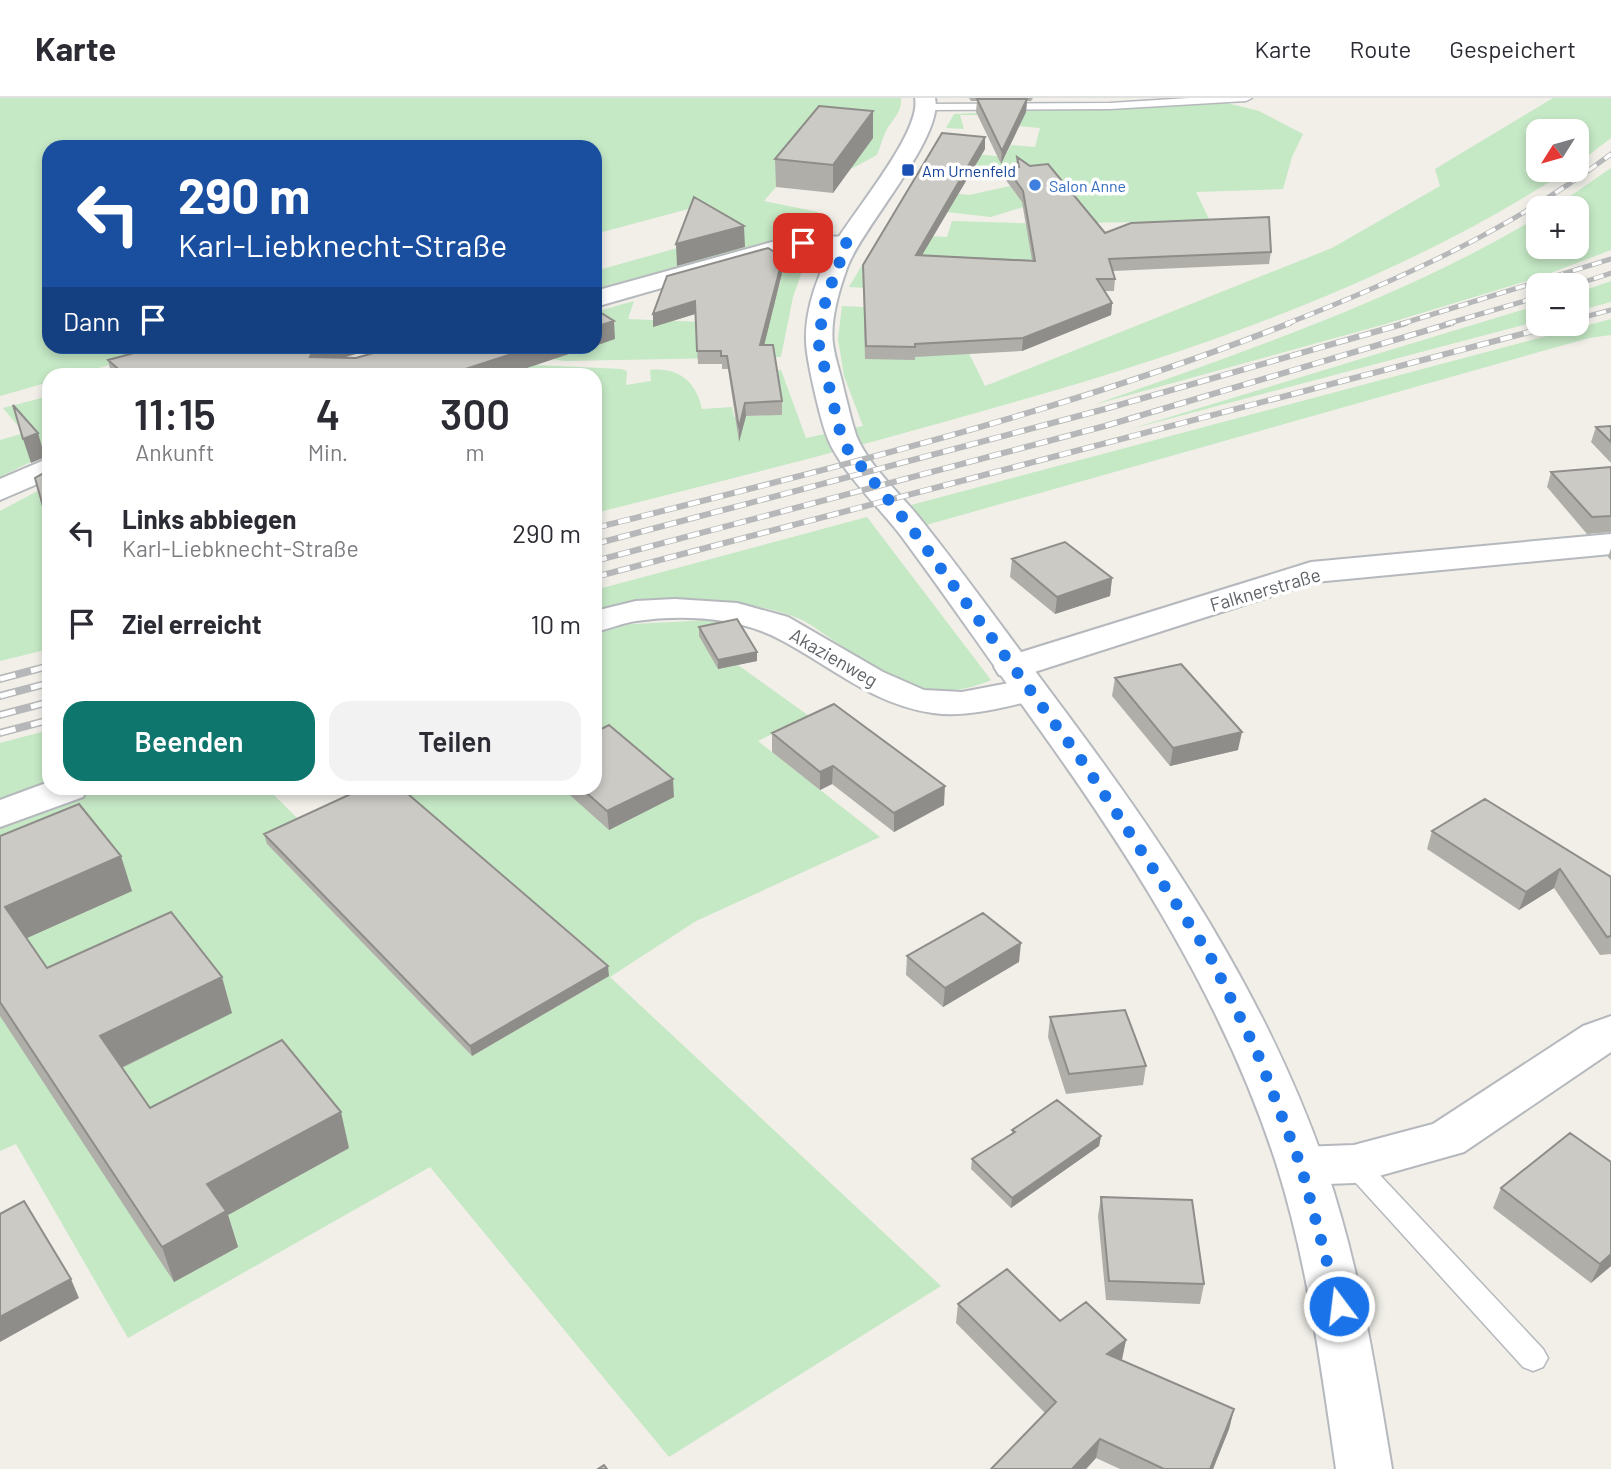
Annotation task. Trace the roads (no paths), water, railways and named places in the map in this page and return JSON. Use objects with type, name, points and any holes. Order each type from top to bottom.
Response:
[{"type":"street","points":[[926,103],[916,136],[847,243],[826,298],[818,341],[840,431],[848,450],[912,529],[1085,765],[1209,954],[1257,1052],[1301,1166],[1339,1306],[1364,1469]]},
{"type":"street","points":[[602,297],[783,246],[847,243]]},
{"type":"street","points":[[0,491],[42,470]]},
{"type":"street","name":"Falknerstraße","points":[[1021,678],[1311,572],[1611,544]]},
{"type":"street","name":"Akazienweg","points":[[602,620],[635,611],[701,610],[744,614],[791,630],[876,682],[919,700],[962,704],[1021,678]]},
{"type":"street","points":[[0,814],[50,795]]},
{"type":"street","points":[[1301,1166],[1354,1164],[1447,1139],[1599,1038],[1611,1033]]},
{"type":"lane","points":[[926,103],[1110,106],[1246,98]]},
{"type":"lane","points":[[1354,1164],[1533,1358]]},
{"type":"railway","points":[[1286,324],[1413,270],[1495,229],[1535,206],[1611,154]]},
{"type":"railway","points":[[1401,324],[1611,259]]},
{"type":"railway","points":[[1589,280],[1611,273]]},
{"type":"railway","points":[[1446,324],[1526,301]]},
{"type":"railway","points":[[1589,316],[1611,310]]},
{"type":"railway","points":[[602,526],[946,437],[1119,384],[1290,323]]},
{"type":"railway","points":[[602,542],[1105,409],[1406,323]]},
{"type":"railway","points":[[602,559],[1105,426],[1452,323]]},
{"type":"railway","points":[[602,575],[1526,333]]},
{"type":"railway","points":[[0,679],[42,668]]},
{"type":"railway","points":[[0,696],[42,685]]},
{"type":"railway","points":[[0,715],[42,704]]},
{"type":"railway","points":[[0,733],[42,722]]},
{"type":"place","name":"Am Urnenfeld","points":[[908,170]]},
{"type":"place","name":"Salon Anne","points":[[1035,185]]}]
